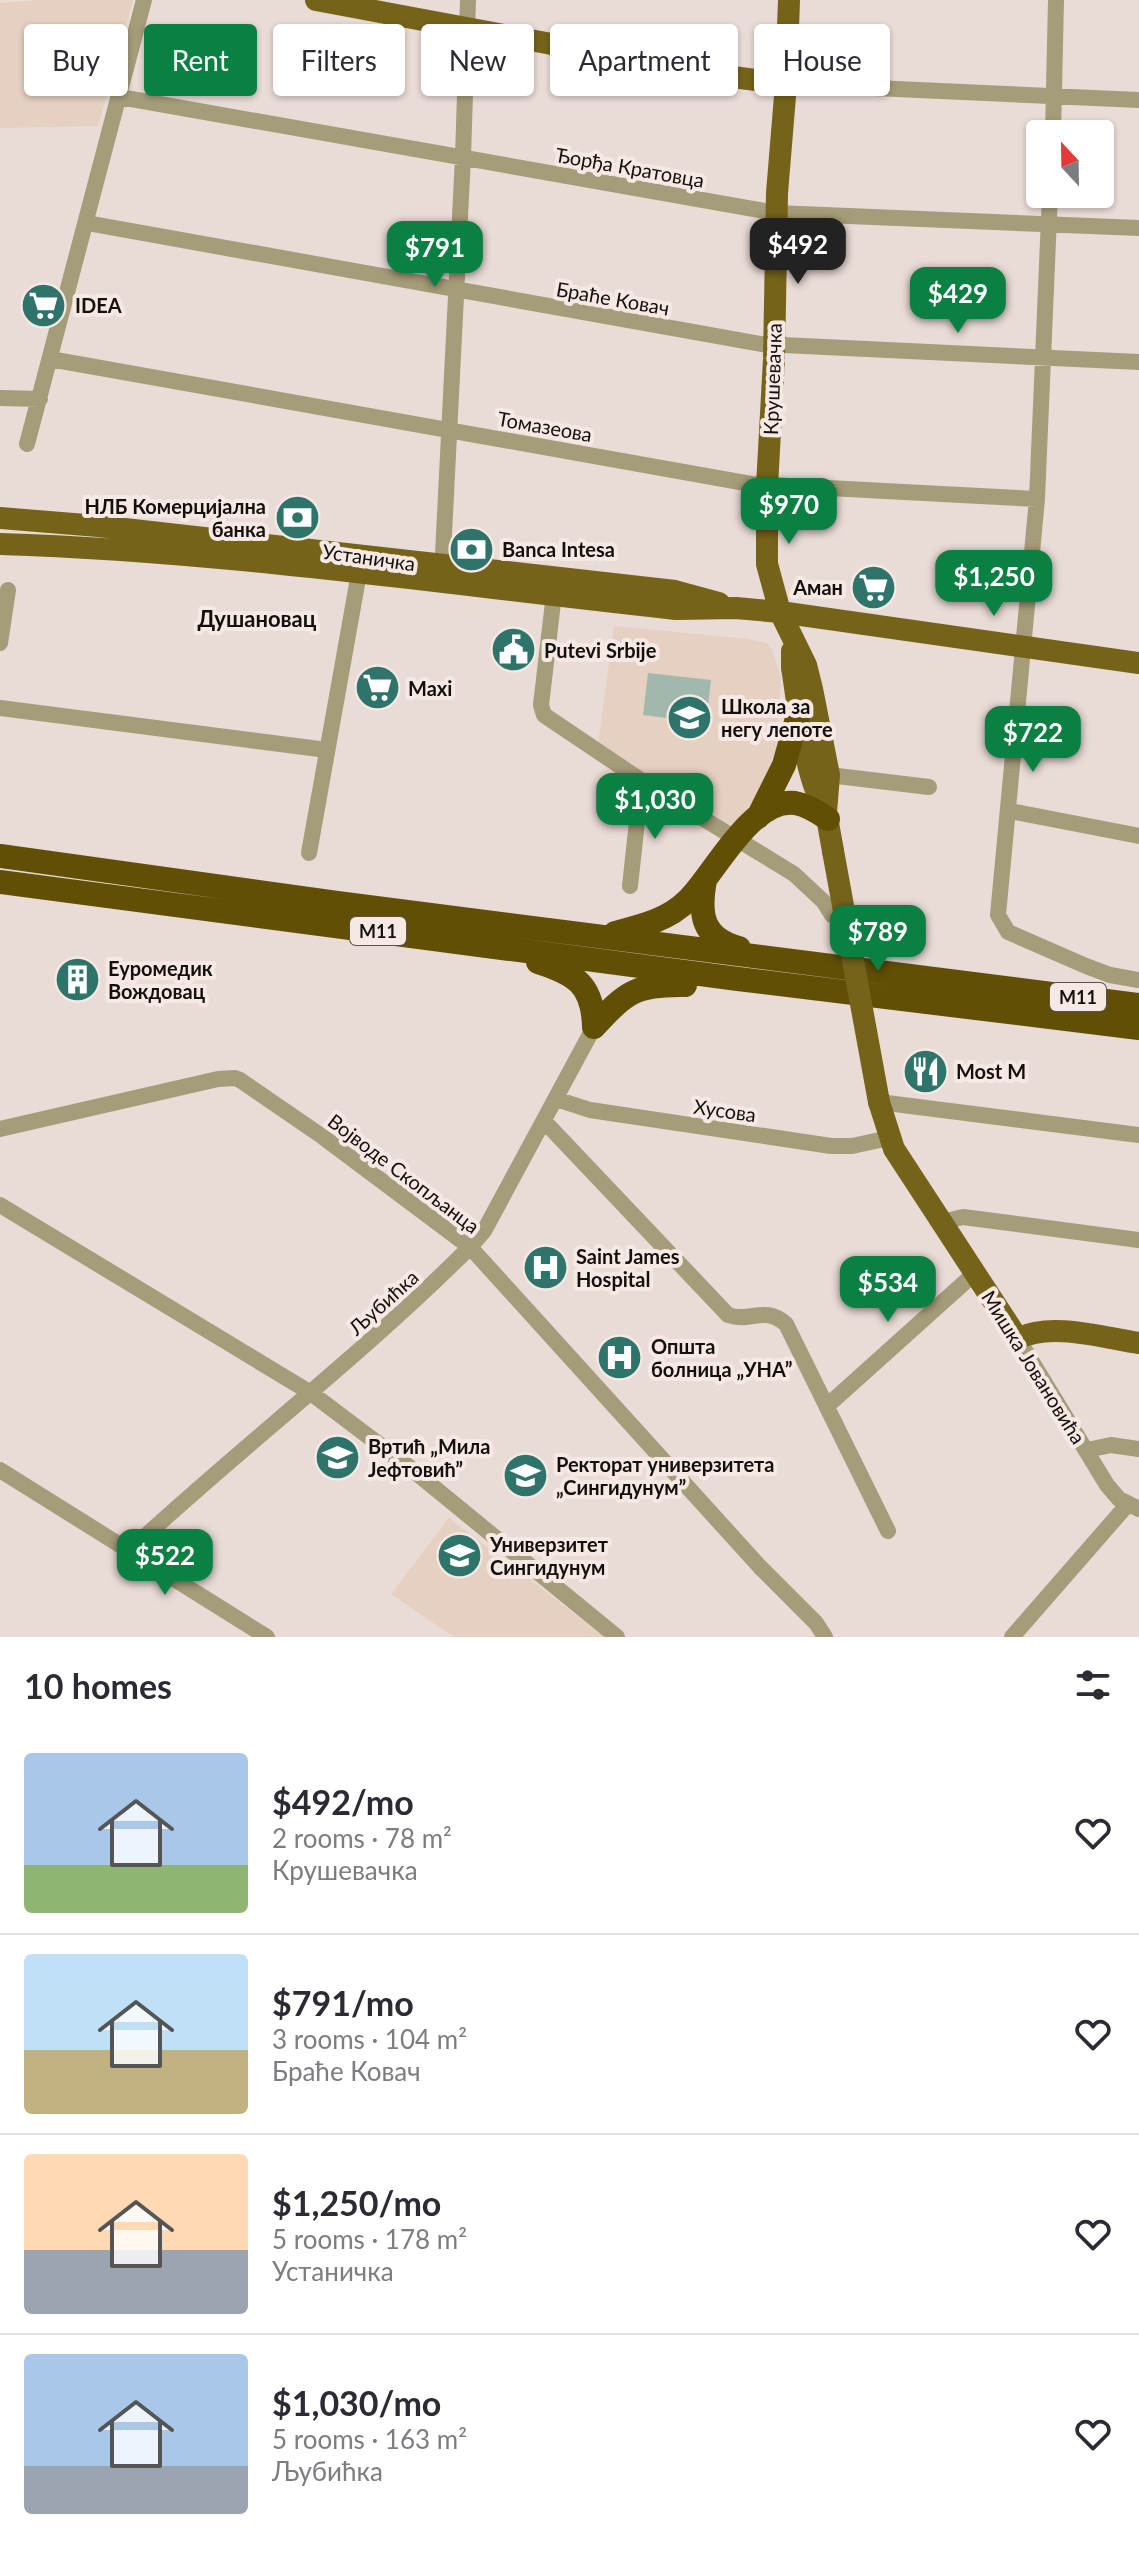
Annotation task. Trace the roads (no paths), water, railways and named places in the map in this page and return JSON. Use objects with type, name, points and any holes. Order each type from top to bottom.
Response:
[{"type":"highway","points":[[758,817],[784,765],[799,711]]},
{"type":"highway","points":[[601,936],[665,917],[687,901],[735,839],[758,817],[775,807],[790,803],[827,815]]},
{"type":"highway","points":[[0,844],[86,867]]},
{"type":"highway","name":"M11","points":[[0,856],[337,903],[1139,1005]]},
{"type":"highway","points":[[705,880],[702,914],[714,935],[734,947],[783,960]]},
{"type":"highway","name":"M11","points":[[0,882],[1139,1028]]},
{"type":"highway","points":[[511,949],[525,958],[558,968],[580,983],[591,999],[594,1027]]},
{"type":"highway","points":[[594,1027],[619,1001],[643,988],[738,979]]},
{"type":"main road","points":[[316,0],[445,24]]},
{"type":"main road","name":"Крушевачка","points":[[788,24],[789,0]]},
{"type":"main road","points":[[534,41],[754,80]]},
{"type":"main road","name":"Крушевачка","points":[[785,96],[776,213],[767,486],[768,575],[780,612],[807,666],[829,775],[827,815]]},
{"type":"main road","name":"Устаничка","points":[[0,518],[129,529],[555,588],[676,609],[736,608],[780,612],[1139,663]]},
{"type":"main road","name":"Устаничка","points":[[0,544],[151,552],[359,573],[442,574]]},
{"type":"main road","points":[[792,638],[792,668],[814,789],[827,815]]},
{"type":"main road","name":"Мишка Јовановића","points":[[827,815],[889,1138],[1018,1339]]},
{"type":"main road","points":[[1018,1339],[1032,1332],[1054,1331],[1139,1343]]},
{"type":"street","points":[[27,444],[144,0]]},
{"type":"street","points":[[466,24],[468,0]]},
{"type":"street","points":[[1053,120],[1056,0]]},
{"type":"street","points":[[890,89],[1139,100]]},
{"type":"street","points":[[442,574],[464,96]]},
{"type":"street","name":"Ђорђа Кратовца","points":[[120,97],[776,213],[1139,228]]},
{"type":"street","points":[[1050,208],[1037,499],[998,915],[1008,932],[1110,975],[1139,980]]},
{"type":"street","name":"Браће Ковач","points":[[87,223],[774,345],[1139,362]]},
{"type":"street","name":"Томазеова","points":[[50,359],[767,486],[1037,499]]},
{"type":"street","points":[[0,398],[40,399]]},
{"type":"street","points":[[309,853],[359,573]]},
{"type":"street","points":[[555,588],[542,711],[549,719],[648,785],[794,874],[824,902],[832,915]]},
{"type":"street","points":[[0,643],[8,590]]},
{"type":"street","points":[[0,708],[327,750]]},
{"type":"street","points":[[829,775],[929,787]]},
{"type":"street","points":[[630,886],[639,803],[648,785]]},
{"type":"street","points":[[1010,811],[1139,836]]},
{"type":"street","name":"Љубићка","points":[[129,1551],[193,1491],[311,1393],[470,1247],[484,1231],[594,1027]]},
{"type":"street","name":"Војводе Скопљанца","points":[[0,1129],[218,1079],[235,1078],[323,1137],[470,1247],[760,1567],[816,1623],[825,1637]]},
{"type":"street","name":"Хусова","points":[[556,1099],[590,1110],[831,1146],[852,1146],[889,1138]]},
{"type":"street","points":[[883,1103],[1139,1135]]},
{"type":"street","points":[[544,1121],[728,1315],[740,1318],[765,1313],[786,1324],[888,1531]]},
{"type":"street","points":[[0,1205],[311,1393],[409,1467],[617,1637]]},
{"type":"street","points":[[942,1222],[963,1217],[1139,1240]]},
{"type":"street","points":[[827,1406],[975,1273]]},
{"type":"street","name":"Мишка Јовановића","points":[[1018,1339],[1112,1492],[1133,1506]]},
{"type":"street","points":[[1087,1450],[1111,1445],[1139,1449]]},
{"type":"street","points":[[0,1470],[267,1637]]},
{"type":"street","points":[[1012,1637],[1133,1506]]},
{"type":"place","name":"IDEA","points":[[44,305]]},
{"type":"place","name":"НЛБ Комерцијална банка","points":[[297,517]]},
{"type":"place","name":"Banca Intesa","points":[[471,549]]},
{"type":"place","name":"Аман","points":[[874,587]]},
{"type":"place","name":"Putevi Srbije","points":[[513,650]]},
{"type":"place","name":"Maxi","points":[[377,688]]},
{"type":"place","name":"Школа за негу лепоте","points":[[690,718]]},
{"type":"place","name":"Еуромедик Вождовац","points":[[77,980]]},
{"type":"place","name":"Most M","points":[[925,1071]]},
{"type":"place","name":"Saint James Hospital","points":[[545,1268]]},
{"type":"place","name":"Општа болница „УНА”","points":[[620,1358]]},
{"type":"place","name":"Вртић „Мила Јефтовић”","points":[[337,1457]]},
{"type":"place","name":"Ректорат универзитета „Сингидунум”","points":[[525,1475]]},
{"type":"place","name":"Универзитет Сингидунум","points":[[459,1555]]},
{"type":"district","name":"Душановац","points":[[257,618]]}]
